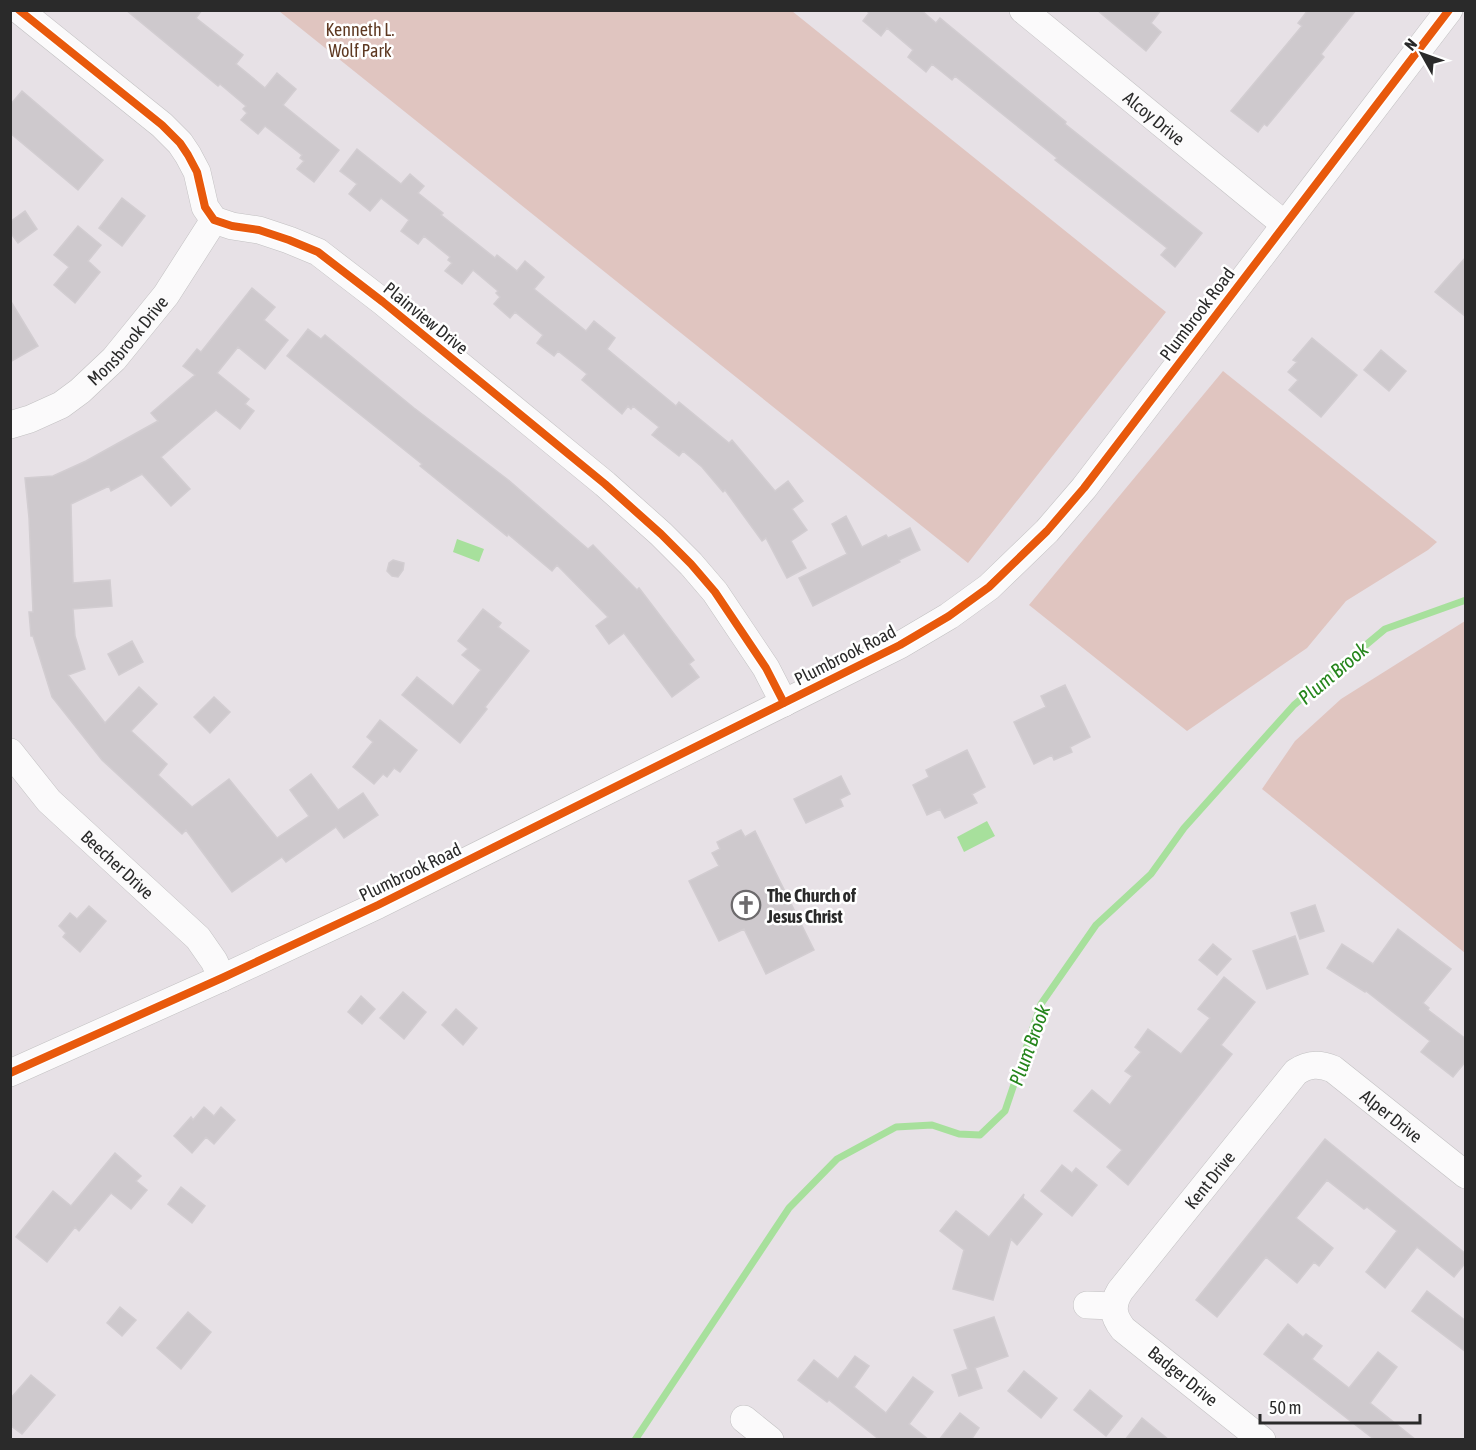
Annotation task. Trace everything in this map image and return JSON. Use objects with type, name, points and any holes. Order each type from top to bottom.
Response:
[{"type":"street","points":[[19,10],[155,120],[180,143],[197,172],[205,207],[214,220]]},
{"type":"street","name":"Plumbrook Road","points":[[10,1073],[378,905],[900,645],[949,616],[989,587],[1047,531],[1084,488],[1449,10]]},
{"type":"street","name":"Alcoy Drive","points":[[1031,13],[1284,224]]},
{"type":"street","name":"Monsbrook Drive","points":[[10,425],[61,405],[80,391],[114,359],[166,295],[214,220]]},
{"type":"street","name":"Plainview Drive","points":[[214,220],[232,226],[259,230],[318,252],[383,302],[605,484],[661,534],[691,564],[714,592],[759,658],[784,703]]},
{"type":"street","name":"Beecher Drive","points":[[10,752],[49,801],[198,938],[214,961],[222,978]]},
{"type":"street","name":"Alper Drive","points":[[1313,1065],[1323,1065],[1333,1069],[1466,1175]]},
{"type":"street","name":"Kent Drive","points":[[1114,1306],[1120,1291],[1296,1072],[1313,1065]]},
{"type":"street","points":[[1087,1305],[1114,1306]]},
{"type":"street","name":"Badger Drive","points":[[1114,1306],[1114,1314],[1123,1329],[1262,1440]]},
{"type":"street","points":[[744,1419],[770,1440]]},
{"type":"green space","name":"Kenneth L. Wolf Park","points":[[279,11],[792,11],[1166,312],[968,563]]},
{"type":"green space","points":[[1223,371],[1437,542],[1428,550],[1346,601],[1307,648],[1187,731],[1029,605]]},
{"type":"green space","points":[[1465,621],[1465,953],[1262,789],[1295,741],[1341,699]]},
{"type":"shaded area","points":[[457,539],[484,549],[479,562],[453,552]]},
{"type":"shaded area","points":[[987,821],[995,836],[964,852],[957,837]]},
{"type":"building","points":[[126,10],[202,10],[196,18],[243,55],[236,64],[265,88],[277,73],[296,89],[283,105],[339,150],[314,182],[297,169],[304,161],[300,158],[302,155],[265,126],[258,134],[241,120],[247,113],[243,109],[246,106],[220,84],[218,86]]},
{"type":"building","points":[[866,10],[921,10],[936,23],[940,18],[1066,122],[1065,124],[1202,233],[1175,267],[1161,255],[1167,248],[1055,160],[1057,158],[955,76],[952,80],[932,64],[926,72],[908,57],[913,50],[887,28],[881,36],[863,21],[869,13]]},
{"type":"building","points":[[1097,10],[1161,10],[1151,23],[1161,32],[1146,51]]},
{"type":"building","points":[[1308,10],[1356,10],[1321,54],[1324,57],[1267,126],[1264,124],[1258,132],[1231,111],[1302,26],[1298,23]]},
{"type":"building","points":[[22,91],[103,160],[78,190],[10,133],[10,105]]},
{"type":"building","points":[[357,149],[401,184],[410,174],[424,186],[418,193],[443,213],[441,215],[495,258],[497,255],[517,271],[525,261],[544,277],[534,289],[586,331],[594,321],[615,338],[607,349],[676,406],[679,402],[729,443],[732,440],[775,491],[788,481],[803,501],[792,509],[807,530],[791,541],[806,568],[787,578],[766,538],[762,541],[725,490],[723,492],[702,467],[683,451],[679,456],[652,435],[659,427],[633,406],[631,409],[628,406],[622,414],[582,380],[587,374],[558,351],[554,356],[537,343],[543,335],[515,312],[510,318],[494,304],[500,297],[496,293],[498,291],[473,270],[462,284],[445,271],[452,263],[448,260],[450,257],[424,236],[418,244],[401,231],[409,220],[381,198],[370,211],[349,194],[357,184],[340,171]]},
{"type":"building","points":[[122,198],[145,216],[122,246],[99,228]]},
{"type":"building","points":[[25,211],[37,229],[18,243],[10,232],[10,222]]},
{"type":"building","points":[[78,226],[101,245],[88,261],[100,272],[75,303],[54,285],[69,267],[54,255]]},
{"type":"building","points":[[1466,257],[1466,317],[1435,292]]},
{"type":"building","points":[[252,288],[275,307],[264,320],[288,340],[265,369],[238,347],[217,373],[249,399],[245,404],[254,411],[240,429],[216,410],[161,457],[190,489],[171,506],[142,474],[111,491],[109,486],[71,504],[73,583],[110,580],[112,606],[73,609],[75,636],[85,669],[68,675],[105,723],[139,687],[157,704],[131,731],[167,764],[158,775],[192,807],[229,779],[277,838],[309,816],[290,790],[311,774],[338,810],[363,793],[378,815],[344,838],[336,827],[286,862],[282,857],[232,892],[186,830],[182,834],[102,760],[52,697],[33,636],[31,636],[29,612],[33,612],[25,478],[53,476],[86,461],[158,421],[151,413],[195,375],[183,366],[197,349],[201,352]]},
{"type":"building","points":[[10,300],[38,346],[10,362]]},
{"type":"building","points":[[308,329],[321,339],[325,335],[414,408],[507,479],[588,549],[593,545],[637,590],[639,588],[694,660],[689,664],[699,677],[672,697],[624,633],[609,644],[596,626],[608,617],[557,565],[552,571],[287,356]]},
{"type":"building","points":[[1312,338],[1357,375],[1321,417],[1289,390],[1298,380],[1288,372],[1297,362],[1293,360]]},
{"type":"building","points":[[1381,350],[1406,371],[1389,391],[1364,370]]},
{"type":"building","points":[[846,516],[862,547],[886,535],[888,538],[910,528],[920,550],[813,606],[799,578],[847,554],[832,524]]},
{"type":"building","points":[[393,560],[404,563],[403,570],[398,577],[392,576],[387,571],[389,563]]},
{"type":"building","points":[[483,609],[501,623],[498,627],[529,651],[460,743],[402,695],[417,677],[453,706],[481,670],[462,655],[468,649],[458,641]]},
{"type":"building","points":[[132,641],[143,662],[119,675],[108,654]]},
{"type":"building","points":[[1065,685],[1090,737],[1070,747],[1072,752],[1054,760],[1052,755],[1034,764],[1014,722],[1046,707],[1041,696]]},
{"type":"building","points":[[214,697],[230,712],[210,733],[194,717]]},
{"type":"building","points":[[380,720],[417,750],[400,772],[394,768],[387,777],[383,774],[374,784],[353,767],[373,742],[367,737]]},
{"type":"building","points":[[967,750],[985,787],[972,794],[977,803],[945,818],[940,809],[927,815],[913,785],[929,777],[926,770]]},
{"type":"building","points":[[841,776],[850,794],[840,799],[843,806],[806,823],[794,799]]},
{"type":"building","name":"The Church of Jesus Christ","points":[[741,830],[745,837],[755,831],[814,950],[766,974],[744,929],[719,941],[689,881],[719,866],[712,853],[720,849],[717,842]]},
{"type":"building","points":[[1315,905],[1324,931],[1300,939],[1291,913]]},
{"type":"building","points":[[89,906],[106,921],[80,952],[63,937],[66,933],[59,926],[70,913],[77,919]]},
{"type":"building","points":[[1398,929],[1451,969],[1423,1003],[1429,1008],[1428,1010],[1466,1039],[1466,1061],[1453,1077],[1421,1052],[1430,1041],[1366,991],[1327,968],[1342,944],[1373,964]]},
{"type":"building","points":[[1295,936],[1308,974],[1267,989],[1253,951]]},
{"type":"building","points":[[1213,944],[1231,959],[1217,975],[1199,960]]},
{"type":"building","points":[[1224,977],[1255,1002],[1221,1045],[1232,1054],[1128,1185],[1107,1167],[1122,1150],[1074,1111],[1092,1090],[1110,1105],[1132,1076],[1125,1071],[1141,1052],[1135,1047],[1148,1029],[1181,1054],[1210,1018],[1198,1009]]},
{"type":"building","points":[[403,992],[426,1012],[404,1039],[380,1018]]},
{"type":"building","points":[[361,996],[375,1009],[362,1024],[348,1012]]},
{"type":"building","points":[[456,1009],[477,1028],[463,1045],[442,1025]]},
{"type":"building","points":[[204,1107],[214,1116],[221,1107],[235,1120],[214,1144],[206,1137],[192,1153],[174,1136],[191,1117],[193,1120]]},
{"type":"building","points":[[1325,1139],[1466,1254],[1466,1262],[1454,1277],[1417,1247],[1385,1288],[1366,1272],[1397,1231],[1327,1180],[1296,1218],[1333,1248],[1319,1266],[1314,1262],[1297,1283],[1266,1257],[1217,1317],[1196,1300]]},
{"type":"building","points":[[115,1153],[141,1176],[136,1181],[147,1190],[131,1209],[111,1193],[79,1231],[75,1227],[47,1262],[16,1237],[53,1191],[71,1206]]},
{"type":"building","points":[[1062,1165],[1072,1173],[1076,1168],[1097,1185],[1072,1216],[1041,1191]]},
{"type":"building","points":[[181,1187],[205,1206],[192,1223],[168,1204]]},
{"type":"building","points":[[1024,1194],[1023,1198],[1042,1214],[1017,1245],[1011,1239],[993,1300],[953,1289],[964,1250],[940,1231],[956,1211],[989,1237]]},
{"type":"building","points":[[1427,1291],[1466,1321],[1466,1352],[1412,1311]]},
{"type":"building","points":[[120,1307],[136,1320],[122,1336],[107,1323]]},
{"type":"building","points":[[188,1312],[211,1332],[181,1369],[157,1348]]},
{"type":"building","points":[[994,1317],[1008,1356],[975,1368],[982,1388],[959,1396],[952,1375],[968,1369],[954,1330]]},
{"type":"building","points":[[1288,1324],[1303,1337],[1306,1334],[1322,1346],[1312,1359],[1349,1388],[1378,1352],[1397,1367],[1370,1403],[1416,1440],[1375,1440],[1264,1354]]},
{"type":"building","points":[[855,1356],[869,1366],[854,1387],[886,1413],[913,1377],[933,1392],[909,1424],[929,1440],[880,1440],[829,1400],[827,1402],[798,1380],[814,1360],[838,1379]]},
{"type":"building","points":[[1024,1371],[1057,1398],[1041,1418],[1008,1391]]},
{"type":"building","points":[[31,1375],[55,1395],[22,1434],[10,1425],[10,1399]]},
{"type":"building","points":[[1090,1390],[1122,1416],[1106,1436],[1074,1410]]},
{"type":"building","points":[[960,1413],[979,1428],[971,1440],[939,1440]]},
{"type":"building","points":[[1142,1418],[1169,1440],[1125,1440]]},
{"type":"waterway","name":"Plum Brook","points":[[635,1440],[789,1208],[837,1159],[896,1127],[932,1125],[959,1134],[980,1135],[1005,1111],[1041,1004],[1096,925],[1151,874],[1184,828],[1294,705],[1385,629],[1466,600]]},
{"type":"cycle path","points":[[19,10],[162,125],[180,143],[197,172],[205,207],[214,220],[232,226],[259,230],[318,252],[383,302],[605,484],[661,534],[715,592],[766,668],[784,703]]},
{"type":"cycle path","points":[[10,1073],[378,905],[900,645],[949,616],[989,587],[1047,531],[1084,488],[1449,10]]},
{"type":"place","name":"The Church of Jesus Christ","points":[[746,905]]}]
